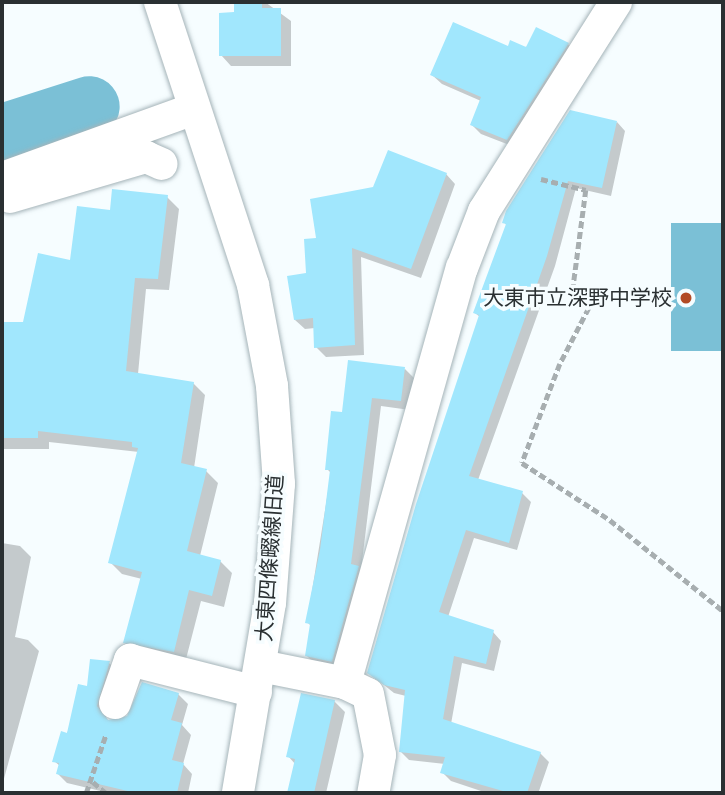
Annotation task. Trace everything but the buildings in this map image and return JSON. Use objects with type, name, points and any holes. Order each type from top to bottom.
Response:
[{"type":"street","name":"大東四條畷線旧道","points":[[160,2],[194,109],[221,177],[253,285],[272,386],[279,484],[258,679],[239,793]]},
{"type":"street","points":[[345,683],[462,268],[484,211],[616,2]]},
{"type":"street","points":[[2,178],[194,109]]},
{"type":"street","points":[[2,199],[146,157],[162,164]]},
{"type":"street","points":[[115,703],[130,660],[258,679],[345,683],[368,694],[380,755],[373,793]]},
{"type":"path","points":[[510,171],[586,190],[572,297],[589,308],[560,364],[522,463],[610,520],[723,611]]},
{"type":"path","points":[[86,793],[93,782],[115,703]]},
{"type":"path","points":[[93,782],[106,793]]},
{"type":"water","points":[[671,223],[723,223],[723,351],[671,351]]},
{"type":"waterway","points":[[2,134],[89,106]]},
{"type":"place","name":"大東市立深野中学校","points":[[686,298]]}]
